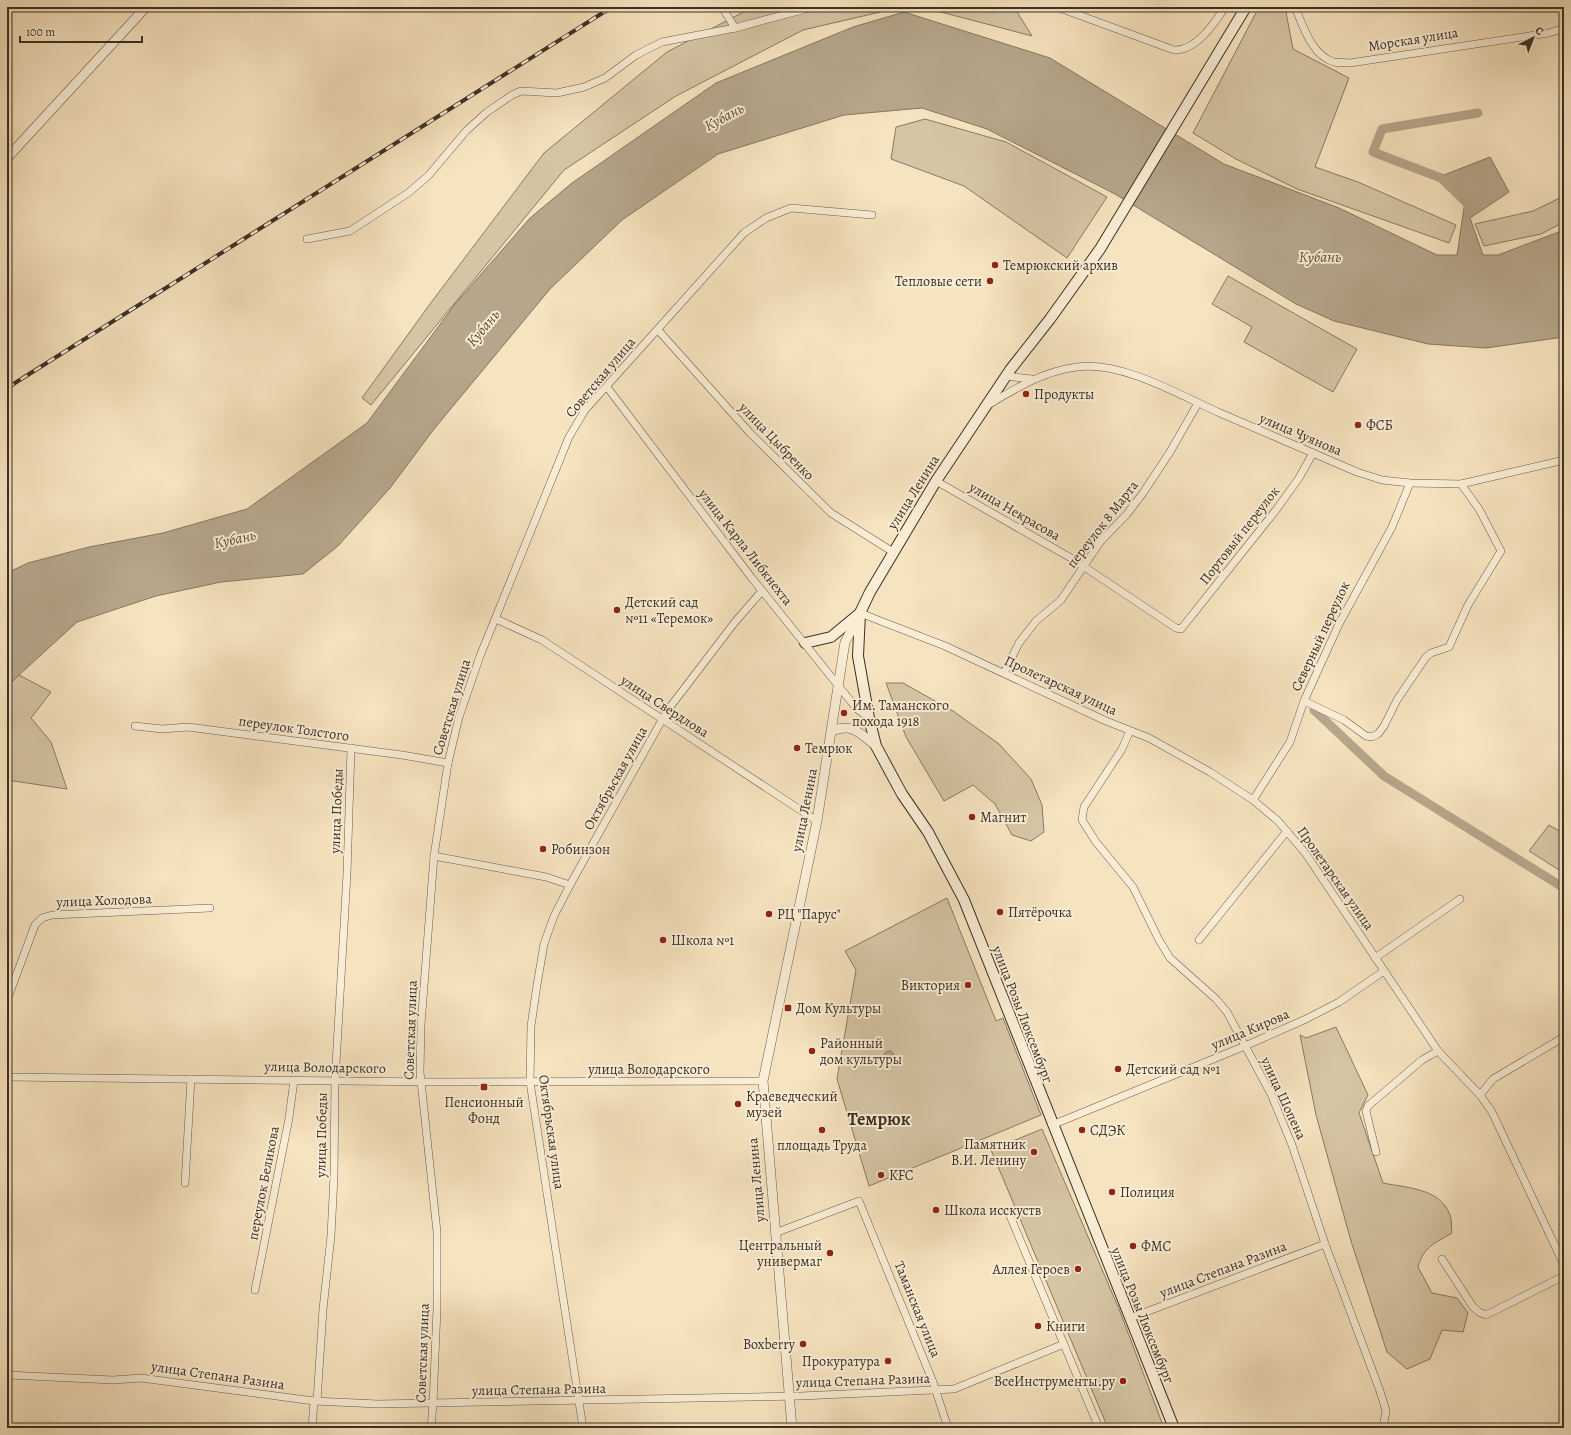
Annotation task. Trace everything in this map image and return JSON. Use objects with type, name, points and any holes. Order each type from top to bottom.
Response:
[{"type":"main road","name":"улица Ленина","points":[[860,613],[893,552],[936,481],[1006,376],[1050,319],[1115,224],[1246,7]]},
{"type":"main road","points":[[805,643],[831,637],[860,613]]},
{"type":"main road","name":"улица Розы Люксембург","points":[[860,613],[858,656],[869,718],[876,746],[902,794],[928,832],[964,900],[1052,1125],[1174,1428]]},
{"type":"street","points":[[7,158],[146,7]]},
{"type":"street","points":[[722,7],[735,28]]},
{"type":"street","points":[[307,239],[350,231],[408,193],[428,176],[466,131],[487,112],[512,95],[529,91],[557,93],[584,87],[605,78],[636,55],[662,42],[735,28],[813,7]]},
{"type":"street","points":[[1057,7],[1174,50],[1183,50],[1192,46],[1225,7]]},
{"type":"street","name":"Морская улица","points":[[1295,7],[1302,25],[1314,46],[1324,56],[1335,62],[1350,62],[1549,33],[1564,28]]},
{"type":"street","name":"Советская улица","points":[[431,1428],[438,1309],[437,1232],[420,1081],[421,1026],[434,856],[448,763],[459,717],[480,656],[569,437],[585,410],[744,233],[766,218],[792,208],[872,215]]},
{"type":"street","name":"улица Цыбренко","points":[[658,330],[750,434],[831,513],[893,552]]},
{"type":"street","name":"улица Чуянова","points":[[984,408],[1016,388],[1036,378],[1057,371],[1078,367],[1104,368],[1122,371],[1357,472],[1382,480],[1410,483],[1461,484],[1564,460]]},
{"type":"street","name":"улица Чуянова","points":[[1006,376],[1022,379],[1036,378]]},
{"type":"street","name":"улица Карла Либкнехта","points":[[607,387],[762,591],[857,709],[869,718]]},
{"type":"street","name":"переулок 8 Марта","points":[[1004,673],[1019,643],[1036,622],[1061,600],[1100,542],[1127,514],[1143,493],[1170,452],[1198,403]]},
{"type":"street","name":"Портовый переулок","points":[[1181,629],[1276,510],[1299,478],[1313,453]]},
{"type":"street","name":"улица Некрасова","points":[[936,481],[1071,558],[1083,568],[1176,628],[1181,629]]},
{"type":"street","name":"Северный переулок","points":[[1253,800],[1290,742],[1304,700],[1339,624],[1392,527],[1410,483]]},
{"type":"street","points":[[1304,700],[1344,720],[1366,736],[1372,737],[1378,734],[1426,657],[1431,653],[1444,650],[1453,642],[1468,605],[1501,551],[1478,509],[1461,484]]},
{"type":"street","name":"Октябрьская улица","points":[[583,1428],[530,1082],[531,1026],[544,944],[554,916],[570,885],[662,719],[733,624],[762,591]]},
{"type":"street","name":"Пролетарская улица","points":[[860,613],[945,646],[1106,721],[1149,738],[1210,772],[1253,800],[1287,831],[1306,854],[1438,1051],[1480,1095],[1492,1112],[1502,1129],[1564,1265]]},
{"type":"street","name":"улица Ленина","points":[[792,1428],[763,1081],[817,821],[845,642],[860,613]]},
{"type":"street","name":"улица Свердлова","points":[[496,619],[542,640],[817,821]]},
{"type":"street","name":"переулок Толстого","points":[[136,726],[162,729],[188,726],[448,763]]},
{"type":"street","points":[[832,731],[841,727],[849,727],[858,731],[876,746]]},
{"type":"street","name":"улица Шопена","points":[[1130,731],[1122,749],[1084,807],[1082,820],[1096,842],[1133,887],[1159,940],[1170,958],[1216,998],[1227,1012],[1270,1094],[1292,1144],[1325,1244],[1380,1392],[1386,1411],[1383,1428]]},
{"type":"street","name":"улица Победы","points":[[312,1428],[316,1401],[323,1309],[331,1236],[334,1176],[335,1081],[347,874],[351,748]]},
{"type":"street","points":[[1199,940],[1287,831]]},
{"type":"street","points":[[434,856],[546,877],[570,885]]},
{"type":"street","points":[[1375,958],[1460,899]]},
{"type":"street","name":"улица Холодова","points":[[7,1000],[35,925],[42,918],[58,915],[210,908]]},
{"type":"street","name":"улица Кирова","points":[[1052,1125],[1245,1046],[1306,1019],[1339,1002],[1384,970]]},
{"type":"street","points":[[1480,1095],[1493,1079],[1564,1037]]},
{"type":"street","points":[[1376,1152],[1366,1110],[1371,1103],[1407,1075],[1413,1068],[1438,1051]]},
{"type":"street","name":"улица Володарского","points":[[7,1077],[335,1081],[763,1081]]},
{"type":"street","points":[[185,1183],[191,1079]]},
{"type":"street","name":"переулок Беликова","points":[[255,1290],[289,1118],[294,1080]]},
{"type":"street","name":"Таманская улица","points":[[775,1233],[858,1201],[936,1390],[948,1428]]},
{"type":"street","points":[[1008,1211],[1099,1428]]},
{"type":"street","name":"улица Степана Разина","points":[[1130,1318],[1325,1244]]},
{"type":"street","points":[[1442,1259],[1473,1307],[1479,1312],[1486,1314],[1564,1276]]},
{"type":"street","name":"улица Степана Разина","points":[[7,1375],[113,1380],[141,1378],[316,1401],[433,1404],[790,1396],[954,1389],[1064,1344]]},
{"type":"shaded area","points":[[753,7],[902,7],[803,30],[676,96],[564,170],[371,405],[362,398],[430,304],[544,153],[667,52]]},
{"type":"shaded area","points":[[922,7],[1014,7],[1032,36]]},
{"type":"shaded area","points":[[1259,7],[1285,7],[1293,49],[1349,78],[1315,167],[1358,182],[1456,225],[1449,243],[1297,189],[1236,159],[1193,133]]},
{"type":"shaded area","points":[[925,119],[1006,142],[1107,197],[1067,258],[964,186],[891,159],[896,127]]},
{"type":"shaded area","points":[[1564,196],[1564,222],[1541,234],[1484,246],[1475,224],[1533,211]]},
{"type":"shaded area","points":[[1228,276],[1357,349],[1333,392],[1244,342],[1252,327],[1212,304]]},
{"type":"shaded area","points":[[19,675],[51,692],[31,718],[51,742],[67,789],[7,780],[7,686]]},
{"type":"shaded area","points":[[886,683],[903,683],[953,711],[999,744],[1031,779],[1042,805],[1044,832],[1031,841],[1012,835],[995,804],[973,785],[944,801],[906,737]]},
{"type":"shaded area","points":[[1549,825],[1564,834],[1564,873],[1529,851]]},
{"type":"shaded area","points":[[947,898],[996,1021],[1003,1018],[1041,1115],[869,1186],[837,1079],[856,970],[845,951]]},
{"type":"shaded area","points":[[1336,1027],[1368,1095],[1359,1113],[1383,1183],[1412,1188],[1431,1194],[1439,1199],[1451,1217],[1452,1233],[1430,1246],[1423,1254],[1418,1267],[1432,1293],[1457,1298],[1468,1313],[1463,1332],[1442,1330],[1430,1359],[1407,1369],[1387,1352],[1351,1241],[1316,1115],[1300,1035],[1306,1038]]},
{"type":"shaded area","points":[[1042,1129],[1119,1309],[1164,1428],[1108,1428],[991,1150]]},
{"type":"water","name":"Кубань","points":[[904,12],[1050,58],[1224,164],[1339,208],[1437,255],[1457,255],[1465,201],[1439,177],[1490,157],[1509,192],[1470,218],[1483,255],[1498,255],[1564,230],[1564,337],[1486,348],[1428,344],[1334,321],[1296,304],[1115,194],[987,129],[922,108],[844,115],[718,154],[622,220],[550,289],[434,429],[390,488],[338,546],[303,574],[221,582],[156,596],[77,622],[7,686],[7,573],[28,563],[89,547],[163,533],[247,509],[367,423],[455,304],[530,218],[572,183],[716,83],[853,27]]},
{"type":"water","points":[[889,1051],[894,1056],[889,1061],[884,1056]]},
{"type":"waterway","points":[[1470,210],[1470,206],[1441,178],[1373,152],[1382,129],[1478,113]]},
{"type":"waterway","points":[[1314,710],[1384,776],[1564,888]]},
{"type":"railway","points":[[7,388],[612,7]]},
{"type":"place","name":"Темрюкский архив","points":[[995,265]]},
{"type":"place","name":"Тепловые сети","points":[[990,281]]},
{"type":"place","name":"Продукты","points":[[1026,394]]},
{"type":"place","name":"ФСБ","points":[[1358,425]]},
{"type":"place","name":"Детский сад №11 «Теремок»","points":[[617,610]]},
{"type":"place","name":"Им. Таманского похода 1918","points":[[844,713]]},
{"type":"place","name":"Темрюк","points":[[797,748]]},
{"type":"place","name":"Магнит","points":[[972,817]]},
{"type":"place","name":"Робинзон","points":[[543,849]]},
{"type":"place","name":"Пятёрочка","points":[[1000,912]]},
{"type":"place","name":"РЦ \"Парус\"","points":[[769,914]]},
{"type":"place","name":"Школа №1","points":[[663,940]]},
{"type":"place","name":"Виктория","points":[[968,985]]},
{"type":"place","name":"Дом Культуры","points":[[788,1008]]},
{"type":"place","name":"Районный дом культуры","points":[[812,1051]]},
{"type":"place","name":"Детский сад №1","points":[[1118,1069]]},
{"type":"place","name":"Пенсионный Фонд","points":[[484,1087]]},
{"type":"place","name":"Краеведческий музей","points":[[738,1104]]},
{"type":"place","name":"площадь Труда","points":[[822,1130]]},
{"type":"place","name":"СДЭК","points":[[1082,1130]]},
{"type":"place","name":"Памятник В.И. Ленину","points":[[1034,1152]]},
{"type":"place","name":"KFC","points":[[881,1175]]},
{"type":"place","name":"Полиция","points":[[1112,1192]]},
{"type":"place","name":"Школа исскуств","points":[[936,1210]]},
{"type":"place","name":"ФМС","points":[[1133,1246]]},
{"type":"place","name":"Центральный универмаг","points":[[830,1253]]},
{"type":"place","name":"Аллея Героев","points":[[1078,1269]]},
{"type":"place","name":"Книги","points":[[1038,1326]]},
{"type":"place","name":"Boxberry","points":[[803,1344]]},
{"type":"place","name":"Прокуратура","points":[[888,1361]]},
{"type":"place","name":"ВсеИнструменты.ру","points":[[1123,1381]]},
{"type":"district","name":"Темрюк","points":[[879,1119]]}]
